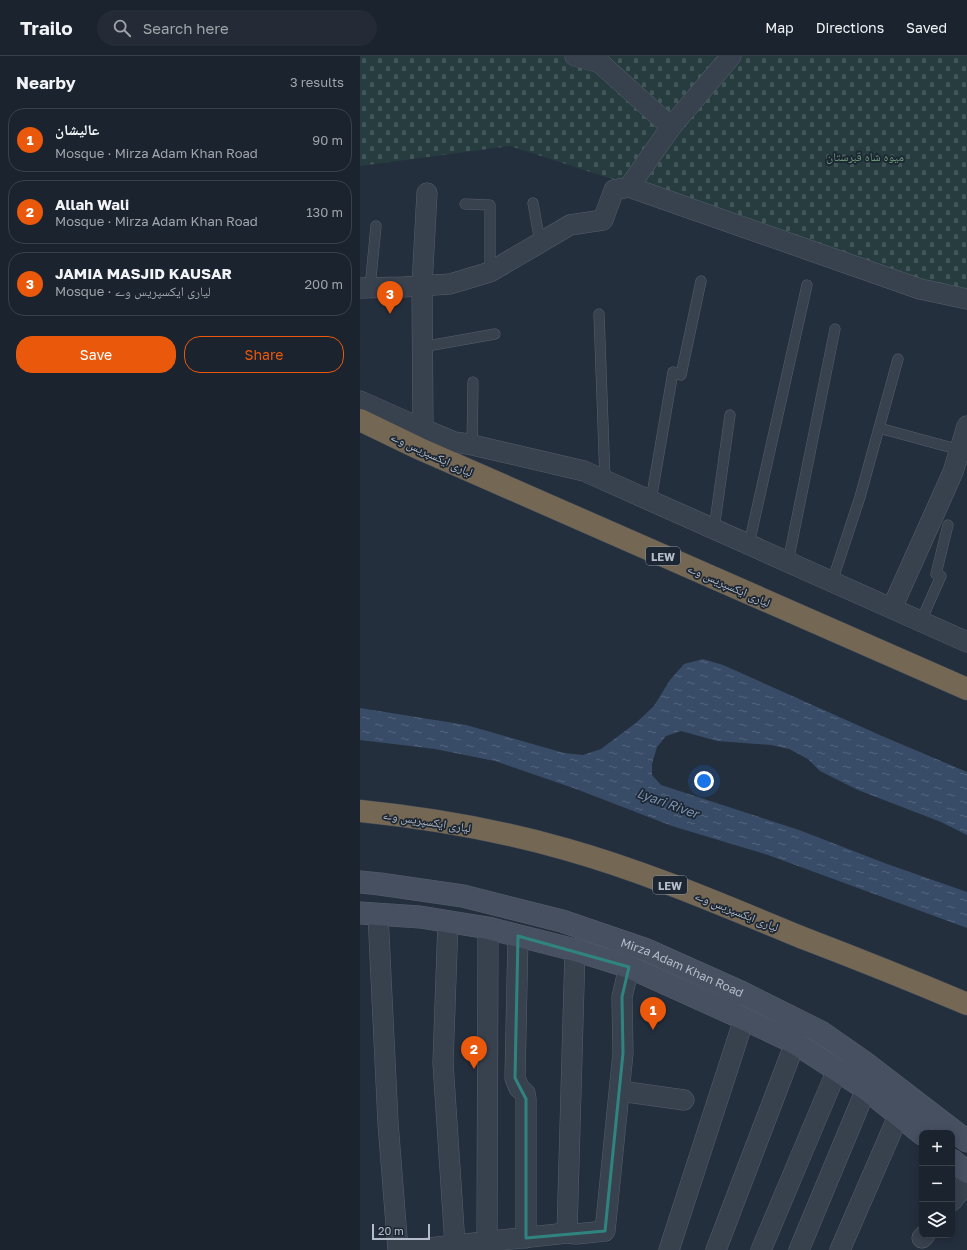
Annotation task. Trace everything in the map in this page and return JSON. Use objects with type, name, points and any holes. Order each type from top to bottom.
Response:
[{"type":"highway","name":"لیاری ایکسپریس وے","points":[[360,420],[418,448],[967,689]]},
{"type":"highway","name":"لیاری ایکسپریس وے","points":[[360,811],[441,822],[503,834],[580,854],[686,890],[919,983],[967,1004]]},
{"type":"main road","name":"Mirza Adam Khan Road","points":[[360,882],[464,896],[562,921],[647,950],[741,992],[820,1032],[864,1062],[967,1141]]},
{"type":"main road","name":"Mirza Adam Khan Road","points":[[369,914],[420,917],[488,928],[575,950],[629,967],[795,1043],[866,1089],[919,1131]]},
{"type":"main road","points":[[955,1162],[967,1172]]},
{"type":"street","points":[[575,56],[600,63],[671,127]]},
{"type":"street","points":[[629,187],[671,127],[730,56]]},
{"type":"street","points":[[365,288],[450,284],[490,272],[570,225],[603,220],[614,190],[629,187],[920,289],[967,299]]},
{"type":"street","points":[[423,429],[422,286],[427,193]]},
{"type":"street","points":[[360,401],[454,442],[584,470],[967,642]]},
{"type":"street","points":[[892,608],[953,472],[967,426]]},
{"type":"street","points":[[369,914],[398,1250]]},
{"type":"street","points":[[446,1247],[443,1063],[448,921]]},
{"type":"street","points":[[486,1246],[488,928]]},
{"type":"street","points":[[518,936],[516,1078],[519,1088],[525,1093],[526,1099],[534,1241]]},
{"type":"street","points":[[574,1239],[575,950]]},
{"type":"street","points":[[410,1250],[574,1239],[605,1232],[623,1053],[622,996],[629,967]]},
{"type":"street","points":[[669,1250],[744,1019]]},
{"type":"street","points":[[716,1250],[795,1043]]},
{"type":"street","points":[[761,1250],[837,1070]]},
{"type":"street","points":[[799,1250],[866,1089]]},
{"type":"street","points":[[620,1091],[684,1100]]},
{"type":"street","points":[[840,1250],[899,1114]]},
{"type":"street","points":[[955,1196],[967,1182]]},
{"type":"lane","points":[[533,203],[540,242]]},
{"type":"lane","points":[[465,204],[490,205],[490,272]]},
{"type":"lane","points":[[365,288],[376,226]]},
{"type":"lane","points":[[651,500],[673,372],[681,375],[701,281]]},
{"type":"lane","points":[[749,544],[807,285]]},
{"type":"lane","points":[[598,314],[605,480]]},
{"type":"lane","points":[[788,562],[836,328]]},
{"type":"lane","points":[[422,347],[495,334]]},
{"type":"lane","points":[[832,582],[860,497],[898,359]]},
{"type":"lane","points":[[472,445],[473,382]]},
{"type":"lane","points":[[714,529],[730,415]]},
{"type":"lane","points":[[879,428],[960,450]]},
{"type":"lane","points":[[921,621],[941,576],[936,574],[948,525]]},
{"type":"highlighted area","points":[[518,936],[629,967],[622,997],[623,1053],[605,1231],[526,1238],[526,1099],[515,1078]]},
{"type":"green space","name":"میوہ شاہ قبرستان","points":[[360,56],[967,56],[967,289],[924,280],[510,146],[360,166]]},
{"type":"water","name":"Lyari River","points":[[703,659],[723,665],[967,772],[967,835],[941,822],[858,790],[820,771],[808,759],[789,749],[771,745],[717,741],[681,731],[666,736],[657,747],[652,764],[652,775],[661,785],[799,830],[887,864],[967,892],[967,928],[768,855],[672,826],[576,789],[495,761],[435,749],[360,740],[360,708],[466,725],[564,753],[583,755],[601,749],[637,722],[654,706],[670,680],[684,664]]},
{"type":"place","name":"JAMIA MASJID KAUSAR","points":[[390,314]]},
{"type":"place","name":"عالیشان","points":[[653,1030]]},
{"type":"place","name":"Allah Wali","points":[[474,1069]]}]
